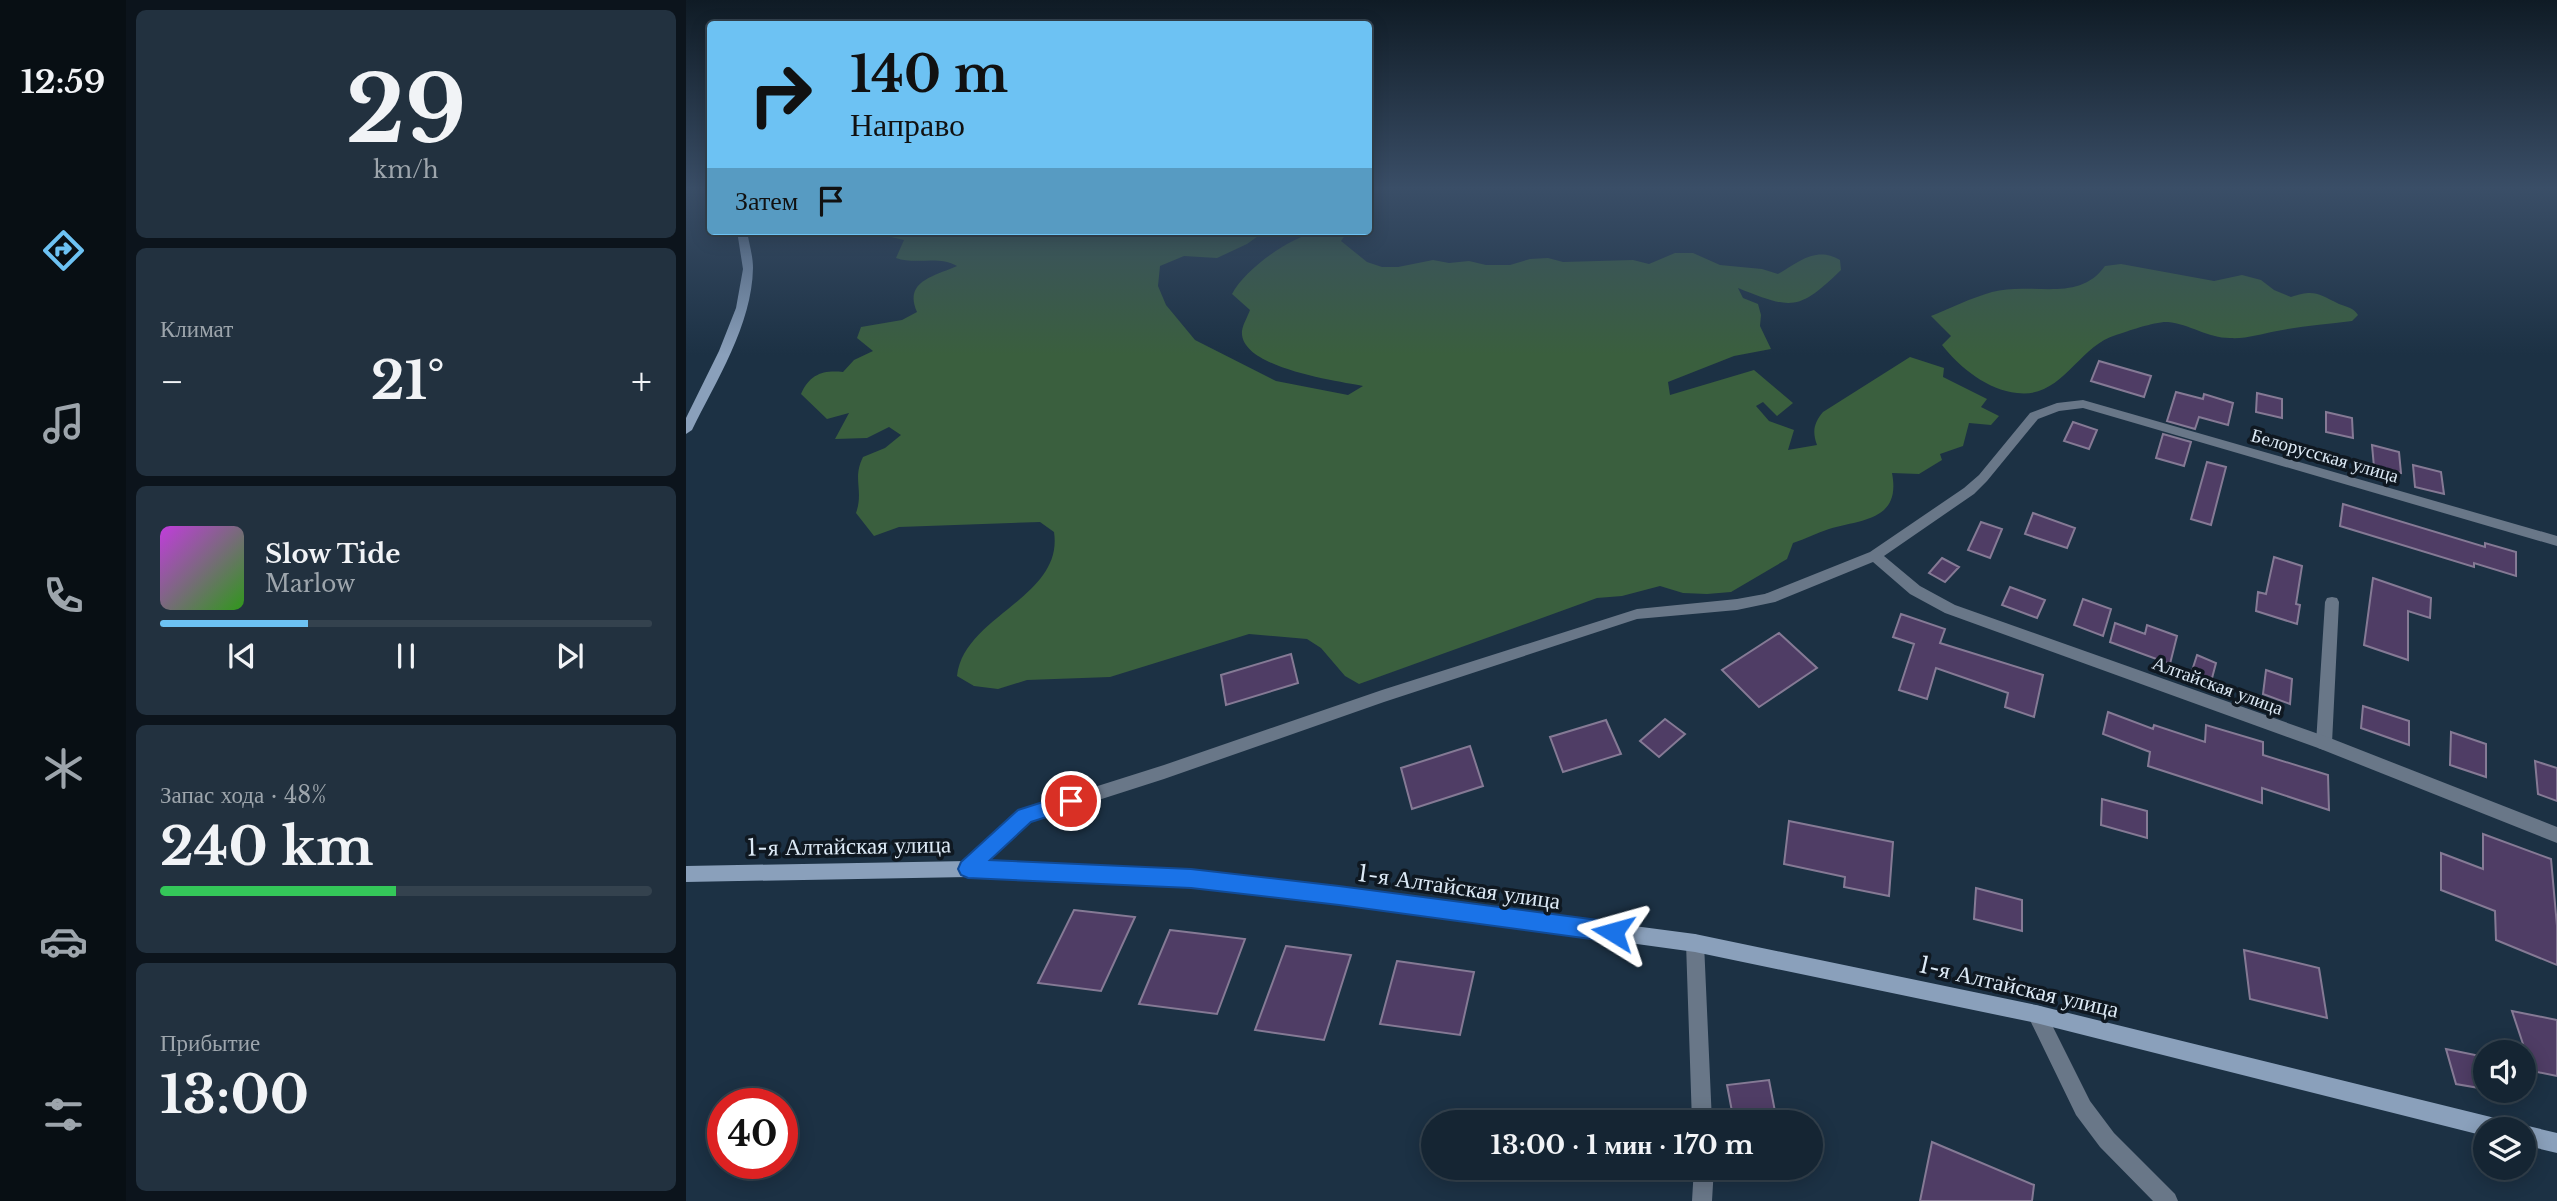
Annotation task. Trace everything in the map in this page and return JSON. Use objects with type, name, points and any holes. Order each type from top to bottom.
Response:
[{"type":"street","points":[[686,430],[737,318],[746,288],[748,267],[744,243]]},
{"type":"street","name":"Белорусская улица","points":[[1875,555],[1969,491],[2034,416],[2057,407],[2083,404],[2557,541]]},
{"type":"street","points":[[968,869],[1025,816],[1637,614],[1663,609],[1745,605],[1770,598],[1875,555]]},
{"type":"street","name":"Алтайская улица","points":[[1875,555],[1915,590],[1950,609],[2324,743],[2557,835]]},
{"type":"street","points":[[2324,743],[2332,602]]},
{"type":"street","name":"1-я Алтайская улица","points":[[686,874],[968,869],[1191,878],[1695,943],[2036,1013],[2473,1122]]},
{"type":"street","points":[[1695,943],[1702,1110]]},
{"type":"street","points":[[2036,1013],[2083,1108],[2107,1140],[2168,1201]]},
{"type":"street","points":[[2536,1138],[2557,1143]]},
{"type":"street","points":[[1702,1201],[1703,1180]]},
{"type":"green space","points":[[903,243],[1248,243],[1217,258],[1184,256],[1160,266],[1158,286],[1166,305],[1195,340],[1276,381],[1348,395],[1363,386],[1313,376],[1272,363],[1245,344],[1242,331],[1250,310],[1232,294],[1257,265],[1288,243],[1344,243],[1367,262],[1382,267],[1398,267],[1433,260],[1510,265],[1530,259],[1548,258],[1563,262],[1633,260],[1649,264],[1675,253],[1693,253],[1720,265],[1762,269],[1778,274],[1808,257],[1831,256],[1840,260],[1841,270],[1803,300],[1783,303],[1738,288],[1743,298],[1758,304],[1760,326],[1771,349],[1734,356],[1668,382],[1670,395],[1754,370],[1793,403],[1777,416],[1763,402],[1756,406],[1769,421],[1794,430],[1788,450],[1817,445],[1815,427],[1823,412],[1910,357],[1944,368],[1943,377],[1987,399],[1981,407],[1999,416],[1991,425],[1969,423],[1963,446],[1940,454],[1942,460],[1919,474],[1892,473],[1891,500],[1877,515],[1793,543],[1787,559],[1731,592],[1683,593],[1660,586],[1622,596],[1597,598],[1359,684],[1345,676],[1321,648],[1307,639],[1249,634],[1110,677],[1027,680],[998,689],[974,686],[957,676],[964,655],[977,637],[1044,574],[1053,555],[1054,532],[1040,522],[899,527],[874,536],[856,513],[859,498],[858,472],[863,457],[885,448],[901,435],[889,427],[867,438],[835,439],[849,413],[827,419],[801,394],[818,375],[843,372],[854,360],[873,351],[857,338],[861,327],[902,320],[917,312],[914,293],[918,286],[957,266],[943,261],[896,258]]},
{"type":"green space","points":[[2121,264],[2214,281],[2242,275],[2261,280],[2274,290],[2291,297],[2306,293],[2321,295],[2352,309],[2358,315],[2352,321],[2236,338],[2214,336],[2168,322],[2149,325],[2103,341],[2058,380],[2033,393],[2006,391],[1975,376],[1957,362],[1942,345],[1951,336],[1931,316],[1992,292],[2081,285],[2094,278],[2105,266]]},
{"type":"building","points":[[2099,361],[2151,376],[2144,397],[2091,381]]},
{"type":"building","points":[[2176,392],[2203,399],[2204,394],[2233,403],[2228,425],[2199,417],[2195,429],[2167,421]]},
{"type":"building","points":[[2257,393],[2282,399],[2282,418],[2256,412]]},
{"type":"building","points":[[2326,412],[2352,418],[2353,438],[2326,432]]},
{"type":"building","points":[[2073,422],[2097,430],[2089,449],[2064,441]]},
{"type":"building","points":[[2163,434],[2191,442],[2184,466],[2156,458]]},
{"type":"building","points":[[2372,445],[2399,452],[2401,473],[2374,467]]},
{"type":"building","points":[[2207,462],[2226,467],[2211,525],[2191,519]]},
{"type":"building","points":[[2413,465],[2441,472],[2444,494],[2415,487]]},
{"type":"building","points":[[2343,504],[2485,547],[2485,543],[2516,552],[2516,576],[2474,563],[2474,567],[2340,526]]},
{"type":"building","points":[[2033,513],[2075,528],[2067,548],[2025,534]]},
{"type":"building","points":[[1981,522],[2002,529],[1990,558],[1968,550]]},
{"type":"building","points":[[2274,557],[2302,566],[2296,604],[2300,605],[2297,624],[2256,611],[2258,592],[2266,594]]},
{"type":"building","points":[[1942,558],[1959,567],[1945,582],[1929,573]]},
{"type":"building","points":[[2373,578],[2431,598],[2430,618],[2408,611],[2408,660],[2364,645]]},
{"type":"building","points":[[2010,587],[2045,600],[2037,618],[2002,605]]},
{"type":"building","points":[[2083,599],[2111,609],[2103,636],[2074,625]]},
{"type":"building","points":[[1901,614],[1945,629],[1940,643],[2043,675],[2034,717],[2005,707],[2008,693],[1936,668],[1927,699],[1899,690],[1914,644],[1893,637]]},
{"type":"building","points":[[2115,623],[2145,634],[2147,625],[2177,636],[2170,664],[2110,642]]},
{"type":"building","points":[[1779,633],[1817,668],[1759,707],[1722,670]]},
{"type":"building","points":[[1291,654],[1298,683],[1226,705],[1221,675]]},
{"type":"building","points":[[2197,655],[2216,663],[2211,682],[2191,674]]},
{"type":"building","points":[[2266,670],[2292,679],[2290,704],[2263,694]]},
{"type":"building","points":[[2363,706],[2409,721],[2409,745],[2361,728]]},
{"type":"building","points":[[2108,712],[2153,729],[2154,725],[2205,742],[2206,725],[2263,742],[2263,755],[2328,775],[2329,810],[2262,788],[2262,803],[2148,766],[2150,752],[2103,734]]},
{"type":"building","points":[[1665,719],[1685,734],[1659,757],[1640,741]]},
{"type":"building","points":[[1606,720],[1621,754],[1563,772],[1550,737]]},
{"type":"building","points":[[2451,732],[2486,744],[2486,777],[2450,765]]},
{"type":"building","points":[[1470,746],[1483,786],[1412,809],[1401,768]]},
{"type":"building","points":[[2535,761],[2557,768],[2557,801],[2538,794]]},
{"type":"building","points":[[2102,799],[2147,811],[2147,838],[2101,825]]},
{"type":"building","points":[[1789,821],[1893,842],[1889,896],[1844,887],[1845,877],[1784,864]]},
{"type":"building","points":[[2483,834],[2551,859],[2557,926],[2557,965],[2496,940],[2495,911],[2441,890],[2441,853],[2483,869]]},
{"type":"building","points":[[1976,888],[2022,900],[2022,931],[1974,919]]},
{"type":"building","points":[[1074,910],[1135,917],[1101,991],[1038,983]]},
{"type":"building","points":[[1170,930],[1245,939],[1217,1014],[1139,1004]]},
{"type":"building","points":[[1286,946],[1351,955],[1324,1040],[1255,1030]]},
{"type":"building","points":[[2244,950],[2319,968],[2327,1018],[2250,999]]},
{"type":"building","points":[[1397,961],[1474,972],[1460,1035],[1380,1024]]},
{"type":"building","points":[[2512,1011],[2557,1020],[2557,1076],[2536,1072],[2536,1040],[2522,1040]]},
{"type":"building","points":[[2446,1049],[2473,1055],[2473,1087],[2456,1084]]},
{"type":"building","points":[[1769,1080],[1775,1110],[1732,1110],[1727,1085]]},
{"type":"building","points":[[1932,1142],[2034,1185],[2032,1201],[1920,1201]]},
{"type":"route","points":[[1071,801],[1025,816],[968,869],[1191,878],[1613,932]]}]
